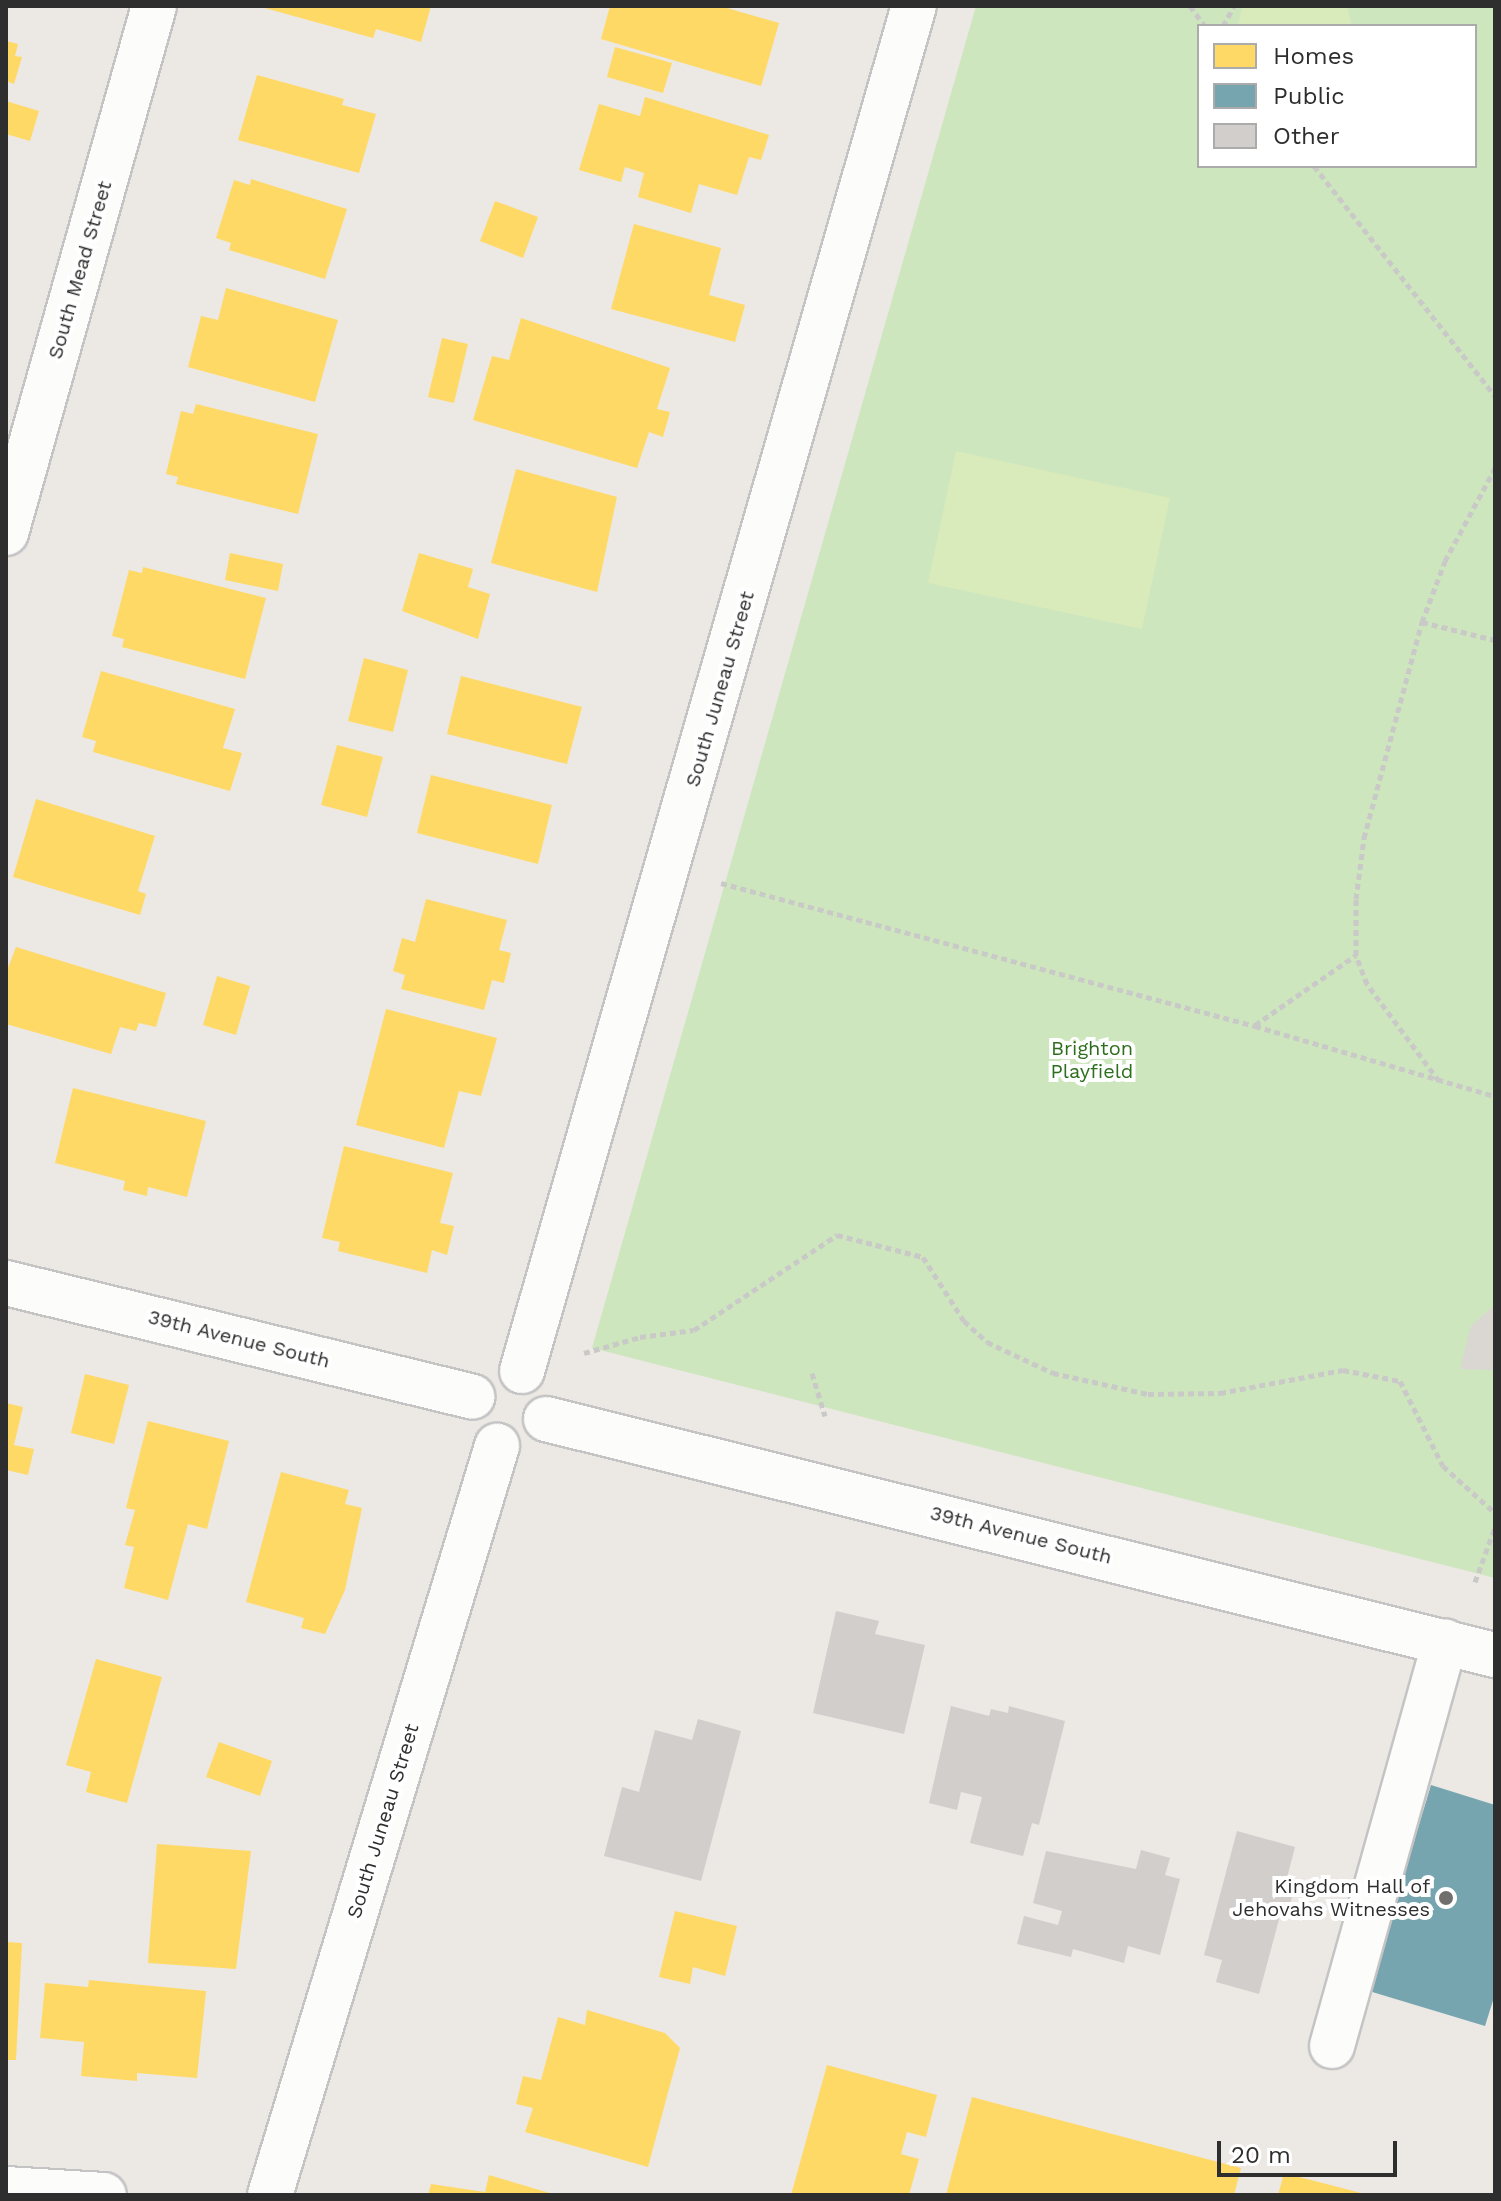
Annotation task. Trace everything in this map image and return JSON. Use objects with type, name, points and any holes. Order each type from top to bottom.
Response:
[{"type":"street","name":"South Mead Street","points":[[6,533],[154,6]]},
{"type":"street","name":"South Juneau Street","points":[[522,1371],[914,6]]},
{"type":"street","name":"39th Avenue South","points":[[6,1283],[472,1397]]},
{"type":"street","points":[[495,1371],[522,1371],[543,1389],[546,1419],[528,1444],[497,1446],[474,1428],[472,1397],[495,1371]]},
{"type":"street","name":"39th Avenue South","points":[[546,1419],[1495,1655]]},
{"type":"street","name":"South Juneau Street","points":[[270,2195],[497,1446]]},
{"type":"street","points":[[1332,2046],[1445,1642]]},
{"type":"street","points":[[6,2189],[104,2195]]},
{"type":"path","points":[[1190,6],[1204,24]]},
{"type":"path","points":[[1224,24],[1234,6]]},
{"type":"path","points":[[1316,168],[1495,396]]},
{"type":"path","points":[[1439,1082],[1367,984],[1356,955],[1356,899],[1364,838],[1422,622],[1445,561],[1495,468]]},
{"type":"path","points":[[1422,622],[1495,640]]},
{"type":"path","points":[[721,883],[1255,1026],[1495,1096]]},
{"type":"path","points":[[1255,1026],[1356,955]]},
{"type":"path","points":[[584,1353],[625,1340],[694,1330],[837,1235],[923,1257],[964,1321],[987,1342],[1053,1373],[1148,1394],[1220,1393],[1343,1370],[1400,1381],[1443,1466],[1495,1513]]},
{"type":"path","points":[[812,1373],[825,1416]]},
{"type":"path","points":[[1475,1582],[1495,1527]]},
{"type":"green space","name":"Brighton Playfield","points":[[976,6],[1495,6],[1495,1578],[592,1348]]},
{"type":"green space","points":[[1243,6],[1347,6],[1352,24],[1238,24]]},
{"type":"green space","points":[[956,451],[1170,498],[1142,629],[928,583]]},
{"type":"shaded area","points":[[1495,1305],[1495,1370],[1460,1369],[1471,1326]]},
{"type":"building: Homes","points":[[431,6],[421,42],[376,29],[373,38],[261,7]]},
{"type":"building: Homes","points":[[610,6],[720,6],[779,23],[761,86],[601,39]]},
{"type":"building: Homes","points":[[6,41],[18,44],[15,56],[22,57],[14,84],[6,81]]},
{"type":"building: Homes","points":[[615,47],[672,63],[663,93],[607,77]]},
{"type":"building: Homes","points":[[257,75],[344,99],[342,105],[376,114],[359,173],[238,140]]},
{"type":"building: Homes","points":[[645,97],[769,135],[761,160],[749,157],[737,195],[699,184],[691,213],[638,197],[644,173],[625,167],[621,182],[579,170],[599,104],[640,116]]},
{"type":"building: Homes","points":[[6,101],[39,111],[30,141],[6,134]]},
{"type":"building: Homes","points":[[251,179],[347,209],[325,279],[229,250],[231,243],[216,238],[234,180],[250,185]]},
{"type":"building: Homes","points":[[495,201],[538,217],[523,258],[480,241]]},
{"type":"building: Homes","points":[[634,224],[721,248],[709,295],[745,305],[735,342],[611,309]]},
{"type":"building: Homes","points":[[226,288],[338,320],[315,402],[188,367],[201,316],[218,320]]},
{"type":"building: Homes","points":[[521,318],[670,368],[657,409],[670,412],[663,437],[649,432],[637,468],[473,420],[492,356],[509,360]]},
{"type":"building: Homes","points":[[442,338],[468,344],[454,403],[428,397]]},
{"type":"building: Homes","points":[[196,404],[318,434],[298,514],[176,484],[178,477],[166,474],[181,411],[193,414]]},
{"type":"building: Homes","points":[[516,469],[617,497],[597,592],[491,563]]},
{"type":"building: Homes","points":[[230,553],[283,564],[278,591],[225,580]]},
{"type":"building: Homes","points":[[419,553],[473,569],[468,587],[490,594],[478,639],[402,611]]},
{"type":"building: Homes","points":[[143,567],[266,598],[245,679],[122,647],[124,639],[112,636],[129,570],[142,573]]},
{"type":"building: Homes","points":[[364,658],[408,670],[393,732],[348,721]]},
{"type":"building: Homes","points":[[101,671],[235,709],[223,748],[242,753],[230,791],[93,752],[96,741],[82,737]]},
{"type":"building: Homes","points":[[461,676],[582,707],[567,764],[447,734]]},
{"type":"building: Homes","points":[[337,745],[383,757],[367,817],[321,805]]},
{"type":"building: Homes","points":[[431,775],[552,805],[538,864],[417,833]]},
{"type":"building: Homes","points":[[36,799],[155,836],[138,891],[146,894],[140,915],[13,877]]},
{"type":"building: Homes","points":[[426,899],[507,920],[499,950],[511,953],[504,983],[492,980],[484,1010],[401,989],[405,975],[393,971],[402,938],[415,942]]},
{"type":"building: Homes","points":[[16,947],[166,993],[156,1027],[139,1023],[136,1031],[120,1027],[111,1054],[6,1024],[6,973]]},
{"type":"building: Homes","points":[[217,976],[250,986],[236,1035],[203,1025]]},
{"type":"building: Homes","points":[[386,1009],[497,1038],[481,1096],[459,1091],[444,1148],[356,1125]]},
{"type":"building: Homes","points":[[73,1088],[206,1121],[187,1197],[148,1187],[147,1196],[123,1190],[125,1181],[55,1163]]},
{"type":"building: Homes","points":[[344,1146],[453,1173],[440,1223],[454,1226],[447,1255],[432,1250],[427,1273],[338,1251],[340,1242],[322,1238]]},
{"type":"building: Homes","points":[[85,1374],[129,1385],[114,1444],[71,1433]]},
{"type":"building: Homes","points":[[6,1403],[23,1407],[14,1445],[34,1449],[28,1475],[6,1470]]},
{"type":"building: Homes","points":[[148,1421],[229,1441],[207,1529],[188,1524],[168,1600],[124,1588],[134,1547],[125,1545],[135,1510],[126,1508]]},
{"type":"building: Homes","points":[[281,1472],[349,1490],[345,1504],[362,1508],[345,1590],[325,1634],[301,1628],[304,1618],[246,1602]]},
{"type":"building: Homes","points":[[96,1659],[162,1677],[127,1803],[86,1792],[91,1772],[66,1765]]},
{"type":"building: Homes","points":[[219,1742],[272,1761],[260,1796],[206,1777]]},
{"type":"building: Homes","points":[[157,1844],[251,1851],[236,1969],[148,1963]]},
{"type":"building: Homes","points":[[675,1911],[737,1926],[725,1976],[693,1967],[690,1984],[659,1977]]},
{"type":"building: Homes","points":[[6,1942],[22,1943],[16,2060],[6,2060]]},
{"type":"building: Homes","points":[[89,1980],[206,1991],[197,2078],[137,2073],[137,2081],[81,2076],[84,2042],[40,2038],[45,1983],[88,1987]]},
{"type":"building: Homes","points":[[587,2010],[665,2033],[680,2048],[648,2167],[525,2132],[533,2108],[516,2104],[523,2076],[541,2080],[558,2017],[585,2025]]},
{"type":"building: Homes","points":[[827,2065],[937,2095],[926,2137],[907,2132],[901,2154],[919,2159],[909,2195],[791,2195]]},
{"type":"building: Homes","points":[[972,2097],[1241,2168],[1234,2195],[946,2195]]},
{"type":"building: Homes","points":[[1284,2173],[1365,2194],[1278,2195]]},
{"type":"building: Homes","points":[[489,2175],[553,2195],[428,2195],[431,2184],[485,2192]]},
{"type":"building: Public","name":"Kingdom Hall of Jehovahs Witnesses","points":[[1431,1785],[1495,1805],[1495,1994],[1485,2026],[1369,1991]]},
{"type":"building: Other","points":[[836,1611],[879,1621],[875,1634],[925,1645],[904,1734],[813,1713]]},
{"type":"building: Other","points":[[951,1706],[989,1716],[991,1709],[1008,1713],[1009,1706],[1065,1721],[1039,1825],[1032,1823],[1023,1856],[970,1843],[982,1797],[961,1792],[957,1810],[929,1803]]},
{"type":"building: Other","points":[[698,1719],[741,1731],[701,1881],[604,1856],[622,1787],[639,1792],[655,1730],[692,1740]]},
{"type":"building: Other","points":[[1237,1831],[1295,1847],[1284,1889],[1293,1892],[1288,1914],[1281,1912],[1259,1994],[1216,1982],[1222,1960],[1204,1955]]},
{"type":"building: Other","points":[[1141,1850],[1170,1858],[1165,1875],[1180,1879],[1160,1955],[1128,1946],[1124,1963],[1073,1949],[1071,1957],[1017,1944],[1024,1916],[1058,1925],[1062,1911],[1033,1903],[1046,1851],[1136,1869]]},
{"type":"place","name":"Kingdom Hall of Jehovahs Witnesses","points":[[1446,1898]]}]
